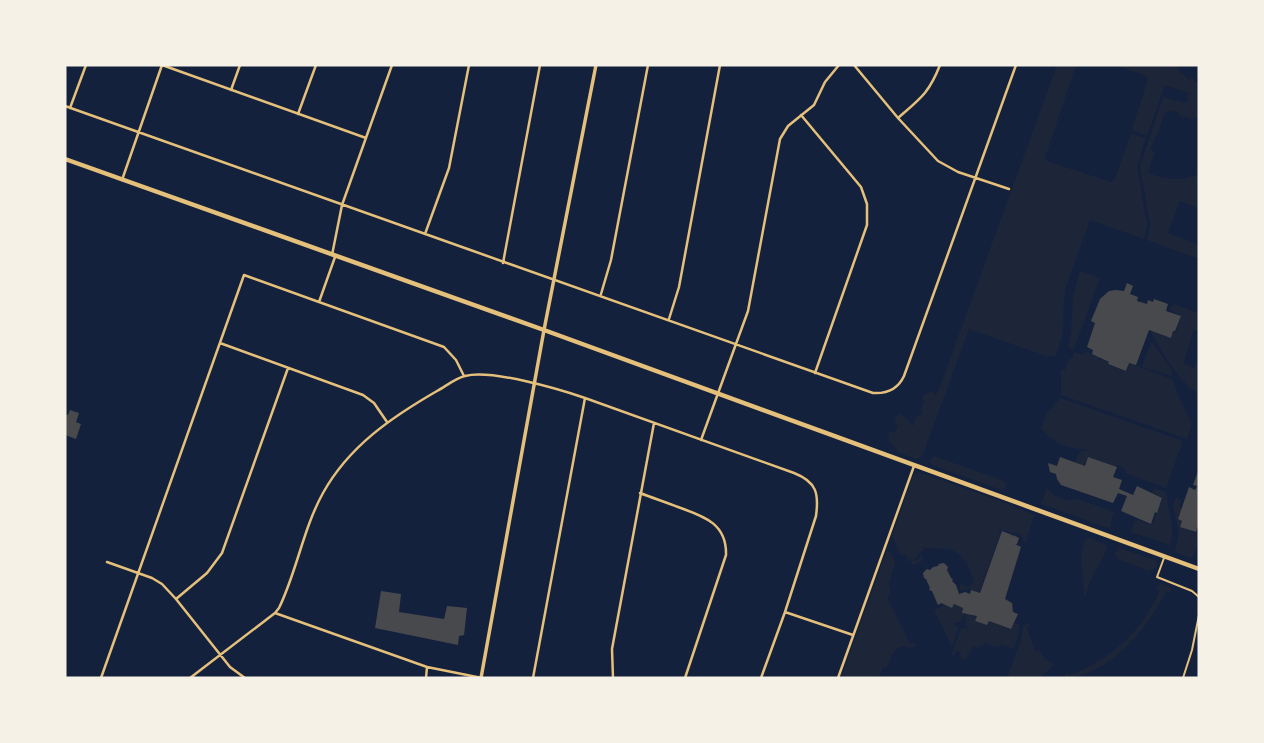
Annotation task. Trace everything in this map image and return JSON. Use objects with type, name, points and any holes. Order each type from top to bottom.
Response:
[{"type":"main road","points":[[65,159],[1199,569]]},
{"type":"street","points":[[70,108],[86,65]]},
{"type":"street","points":[[122,180],[162,65],[366,138]]},
{"type":"street","points":[[231,90],[240,65]]},
{"type":"street","points":[[298,114],[316,65]]},
{"type":"street","points":[[319,302],[333,256],[342,205],[392,65]]},
{"type":"street","points":[[425,234],[449,168],[469,65]]},
{"type":"street","points":[[503,263],[540,65]]},
{"type":"street","points":[[275,613],[427,667],[481,678],[544,330],[596,65]]},
{"type":"street","points":[[601,295],[611,260],[648,65]]},
{"type":"street","points":[[668,320],[679,287],[720,65]]},
{"type":"street","points":[[701,440],[748,311],[778,144],[788,126],[814,105],[824,82],[839,65]]},
{"type":"street","points":[[854,65],[938,161],[958,172],[1009,189]]},
{"type":"street","points":[[898,118],[927,92],[940,65]]},
{"type":"street","points":[[65,106],[873,393],[888,392],[900,383],[904,376],[1016,65]]},
{"type":"street","points":[[801,115],[856,179],[867,204],[867,225],[815,373]]},
{"type":"street","points":[[101,678],[244,275],[444,347],[456,360],[464,376]]},
{"type":"street","points":[[220,343],[368,398],[387,422]]},
{"type":"street","points":[[176,599],[207,573],[222,553],[288,368]]},
{"type":"street","points":[[190,678],[275,613],[323,493],[342,464],[387,422],[418,402],[464,376],[483,375],[534,384],[585,398],[800,475],[810,482],[818,499],[816,516],[761,678]]},
{"type":"street","points":[[533,678],[585,398]]},
{"type":"street","points":[[613,678],[612,649],[654,423]]},
{"type":"street","points":[[838,678],[914,466]]},
{"type":"street","points":[[640,493],[702,515],[716,525],[726,544],[726,555],[685,678]]},
{"type":"street","points":[[107,562],[162,584],[230,667],[245,678]]},
{"type":"street","points":[[785,612],[853,635]]},
{"type":"street","points":[[426,678],[427,667]]},
{"type":"lane","points":[[1164,556],[1157,577],[1192,591],[1199,597]]},
{"type":"lane","points":[[1183,678],[1199,615]]},
{"type":"shaded area","points":[[1057,65],[1076,65],[1045,158],[1047,161],[1111,182],[1115,179],[1131,134],[1146,138],[1137,167],[1147,224],[1144,239],[1090,220],[1066,287],[1063,332],[1056,356],[1049,357],[969,329],[922,457],[916,459],[897,452],[888,437],[890,432],[895,432],[898,427],[894,418],[899,414],[913,426],[916,417],[923,414],[922,396],[932,391],[934,395],[938,392]]},
{"type":"shaded area","points":[[1115,65],[1177,65],[1181,74],[1199,83],[1199,120],[1179,115],[1178,112],[1170,111],[1164,114],[1150,150],[1155,152],[1148,172],[1173,179],[1199,174],[1199,208],[1180,201],[1168,233],[1199,245],[1199,259],[1147,240],[1150,225],[1140,167],[1163,97],[1185,103],[1189,93],[1165,85],[1147,136],[1133,131],[1148,79],[1144,75]]},
{"type":"shaded area","points":[[1080,271],[1100,278],[1074,349],[1068,347],[1073,296]]},
{"type":"shaded area","points":[[1174,304],[1199,313],[1199,332],[1194,330],[1183,364],[1195,368],[1199,356],[1199,393],[1179,376],[1151,331],[1171,338],[1181,316],[1171,311],[1170,308]]},
{"type":"shaded area","points":[[1151,342],[1173,372],[1171,376],[1142,367]]},
{"type":"shaded area","points":[[1085,351],[1108,362],[1108,365],[1126,371],[1129,363],[1171,379],[1192,424],[1187,439],[1061,395],[1061,370],[1065,370],[1074,352],[1083,355]]},
{"type":"shaded area","points":[[1060,398],[1183,441],[1166,488],[1125,473],[1126,470],[1117,465],[1116,467],[1088,457],[1084,466],[1075,463],[1079,452],[1092,449],[1064,445],[1041,428],[1047,413]]},
{"type":"shaded area","points":[[934,456],[1002,480],[1006,483],[1006,488],[1001,490],[932,465],[929,461]]},
{"type":"shaded area","points":[[918,472],[1034,515],[1026,542],[1018,533],[1011,534],[1000,529],[979,593],[970,589],[960,590],[962,584],[967,588],[974,582],[967,564],[959,554],[950,549],[925,548],[914,560],[924,554],[922,561],[913,565],[910,559],[904,562],[908,558],[906,554],[901,556],[892,536],[913,476]]},
{"type":"shaded area","points":[[1047,488],[1060,498],[1078,499],[1114,512],[1110,527],[1041,504]]},
{"type":"shaded area","points":[[1154,488],[1166,492],[1172,528],[1170,545],[1131,532],[1136,519],[1152,525],[1163,498],[1152,493]]},
{"type":"shaded area","points":[[1175,498],[1181,499],[1179,506],[1182,508],[1178,519],[1182,521],[1180,527],[1196,533],[1199,524],[1199,537],[1192,558],[1175,551],[1179,530],[1173,507]]},
{"type":"shaded area","points":[[1089,538],[1105,544],[1107,548],[1086,595],[1081,556],[1085,540]]},
{"type":"shaded area","points":[[1119,548],[1155,560],[1157,567],[1149,571],[1118,559],[1114,554]]},
{"type":"shaded area","points":[[888,551],[895,563],[889,584],[891,594],[887,597],[910,644],[915,643],[916,646],[895,650],[879,678],[841,678],[886,552]]},
{"type":"shaded area","points":[[1161,583],[1170,587],[1170,593],[1166,592],[1148,621],[1124,649],[1095,670],[1080,676],[1063,678],[1066,672],[1070,675],[1099,661],[1124,642],[1145,618]]},
{"type":"shaded area","points":[[944,605],[962,607],[964,614],[961,622],[954,624],[958,628],[952,647],[934,610]]},
{"type":"shaded area","points":[[969,614],[976,617],[975,621],[987,625],[989,621],[1010,629],[1013,623],[1019,624],[1014,649],[987,643],[973,647],[965,660],[960,658],[961,653],[956,651],[954,656],[951,655],[961,629],[968,628],[964,620]]},
{"type":"shaded area","points":[[1029,624],[1027,628],[1035,651],[1040,651],[1045,659],[1054,665],[1040,678],[1007,678],[1021,640],[1023,625]]},
{"type":"building","points":[[1127,283],[1133,286],[1130,294],[1138,297],[1137,301],[1147,304],[1148,300],[1153,302],[1154,299],[1168,304],[1166,311],[1181,316],[1171,338],[1149,330],[1136,365],[1129,363],[1126,371],[1108,364],[1109,362],[1092,354],[1093,350],[1087,347],[1095,323],[1091,321],[1100,299],[1109,291],[1124,291]]},
{"type":"building","points":[[70,410],[79,413],[76,422],[81,424],[76,439],[65,435],[65,414],[68,415]]},
{"type":"building","points":[[1060,457],[1085,466],[1088,457],[1117,467],[1113,477],[1122,480],[1119,489],[1133,495],[1137,486],[1162,498],[1151,524],[1121,511],[1127,496],[1118,493],[1113,503],[1061,485],[1056,474],[1050,472],[1048,463],[1057,466]]},
{"type":"building","points":[[1199,469],[1199,523],[1196,532],[1180,527],[1182,521],[1178,519],[1189,487],[1195,490],[1197,486],[1193,485]]},
{"type":"building","points":[[1002,531],[1019,538],[1015,544],[1021,547],[1005,599],[1012,603],[1013,612],[1018,614],[1011,629],[989,621],[987,625],[975,621],[977,616],[962,613],[963,608],[954,604],[952,608],[941,603],[938,605],[923,573],[944,563],[959,594],[970,594],[971,590],[980,593]]},
{"type":"building","points":[[381,591],[401,594],[399,612],[444,619],[447,606],[467,608],[464,635],[459,636],[458,645],[375,628]]}]
